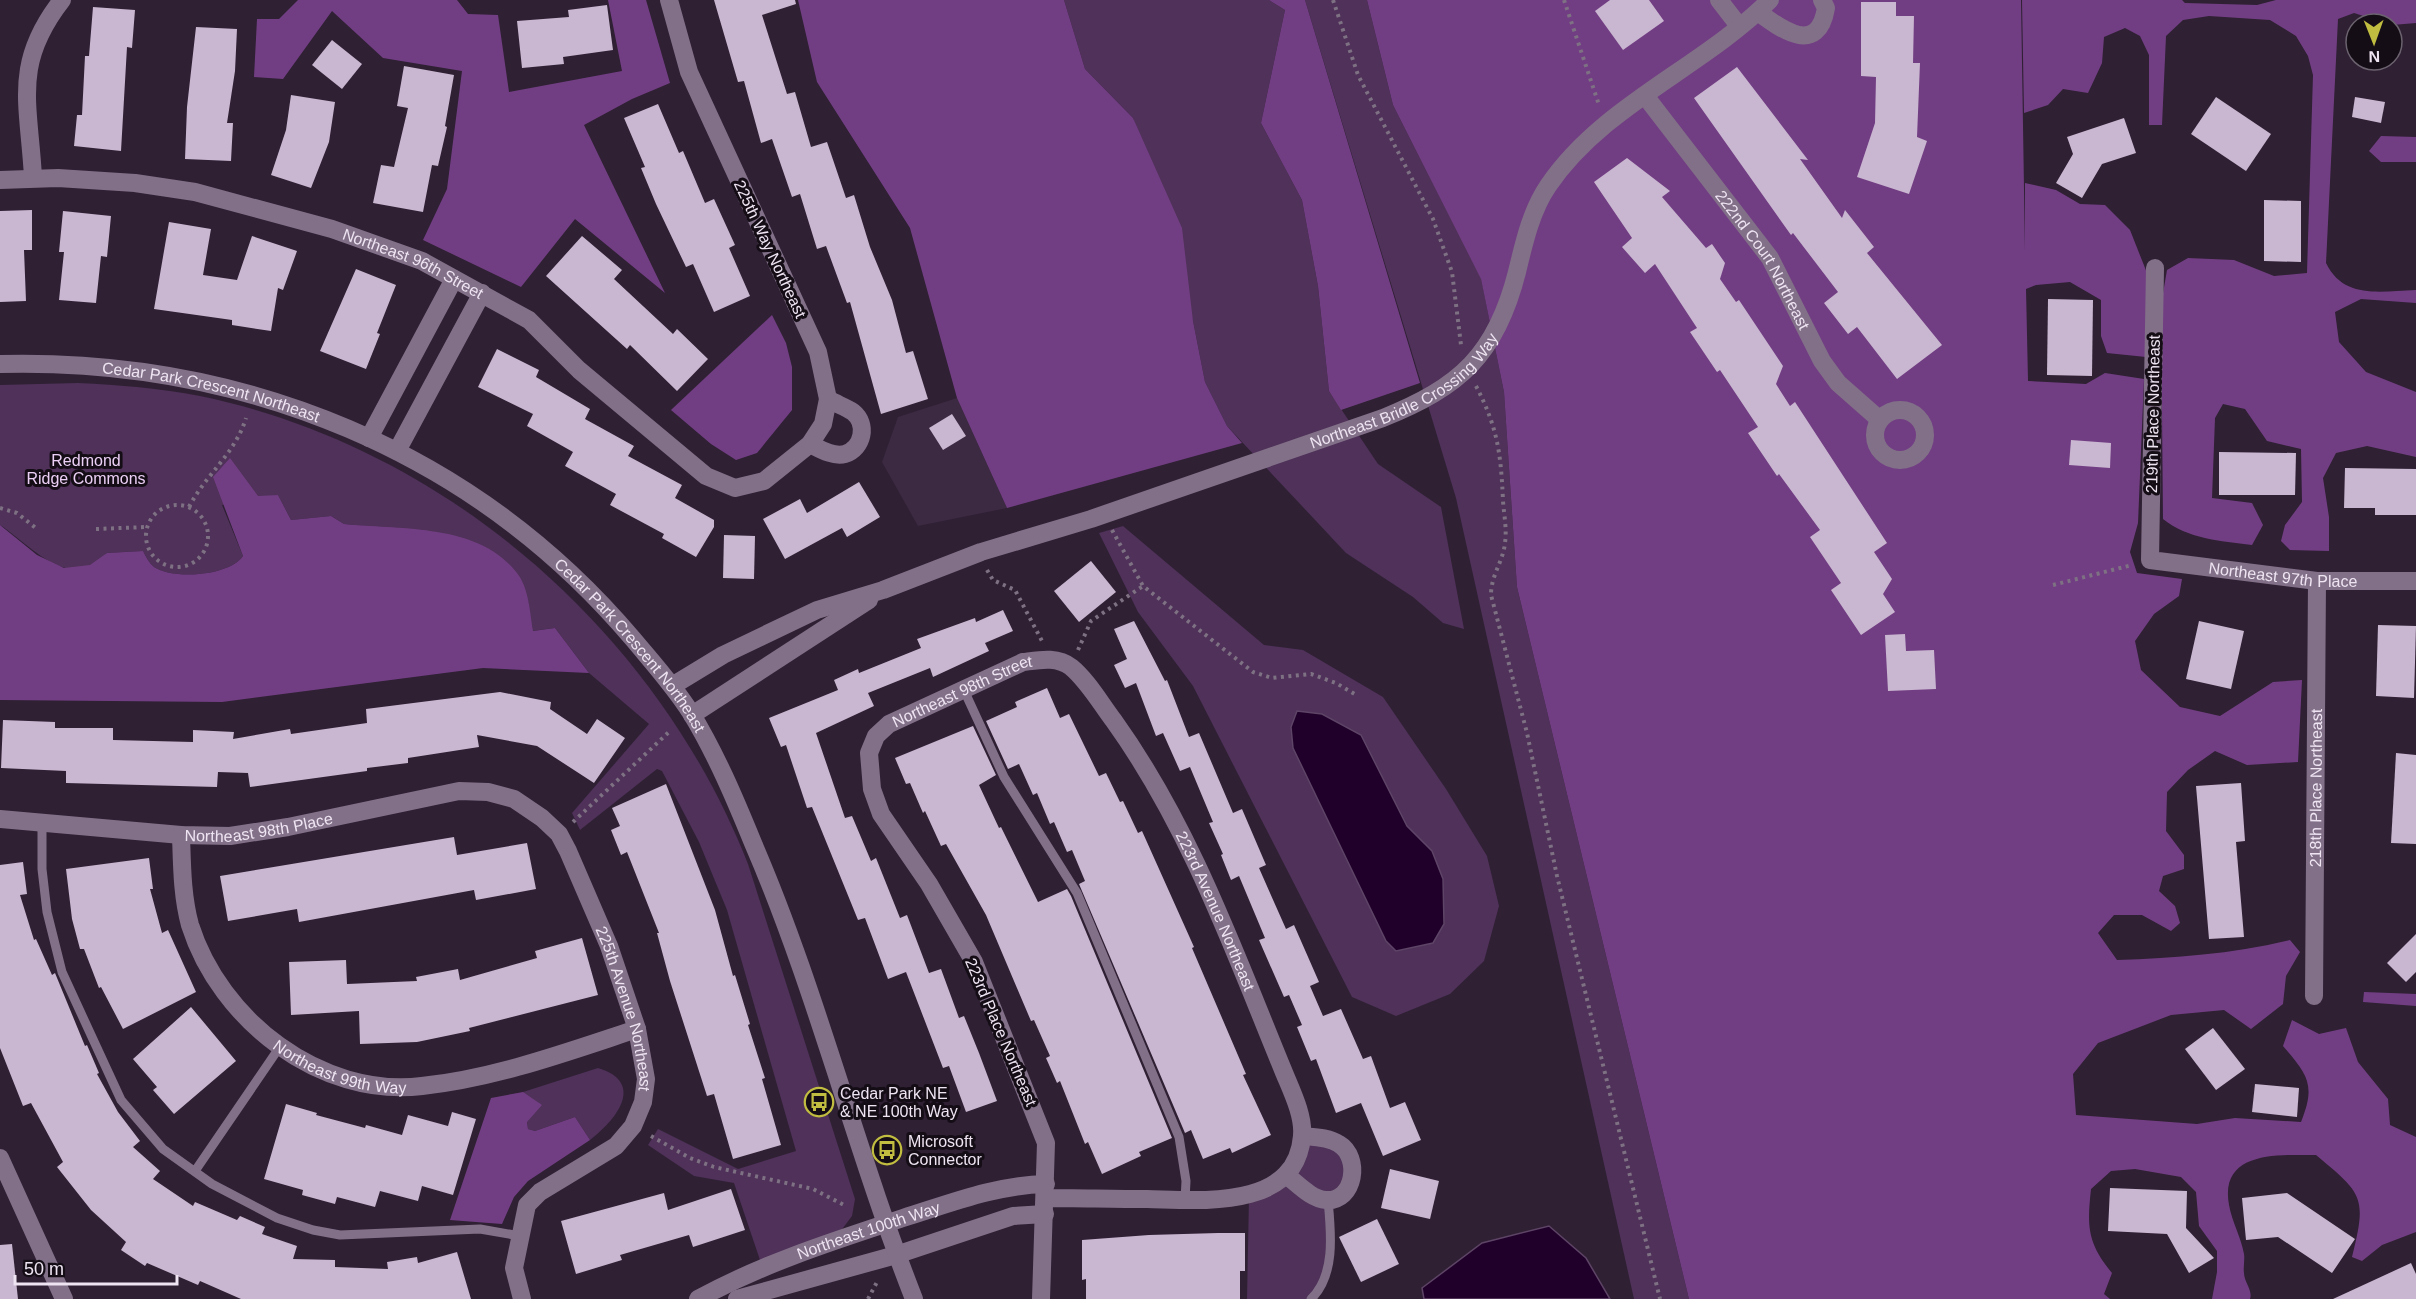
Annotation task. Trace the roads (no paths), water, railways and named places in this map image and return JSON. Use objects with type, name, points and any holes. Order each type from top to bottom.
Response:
[{"type":"street","points":[[33,177],[26,98],[27,76],[37,36],[62,0]]},
{"type":"street","name":"225th Way Northeast","points":[[669,0],[689,72],[818,352],[828,399],[822,424],[810,444],[764,482]]},
{"type":"street","points":[[1719,0],[1739,26]]},
{"type":"street","points":[[1764,6],[1786,32],[1798,36],[1813,33],[1824,22],[1827,8],[1822,0]]},
{"type":"street","name":"Northeast Bridle Crossing Way","points":[[672,687],[723,655],[770,630],[817,610],[883,590],[981,552],[1091,519],[1353,429],[1420,403],[1450,384],[1467,368],[1498,329],[1511,296],[1535,211],[1545,190],[1578,148],[1605,123],[1646,97],[1764,6]]},
{"type":"street","name":"222nd Court Northeast","points":[[1646,97],[1770,258],[1822,361],[1838,383],[1880,420]]},
{"type":"street","name":"Northeast 96th Street","points":[[0,180],[33,177],[135,183],[219,198],[332,229],[422,261],[529,320],[579,370],[706,476],[735,488],[764,482]]},
{"type":"street","name":"219th Place Northeast","points":[[2150,560],[2155,268]]},
{"type":"street","points":[[369,438],[454,279]]},
{"type":"street","points":[[397,451],[482,293]]},
{"type":"street","name":"Cedar Park Crescent Northeast","points":[[0,364],[78,363],[184,377],[251,393],[319,417],[397,451],[471,496],[532,539],[611,614],[672,687],[692,715],[730,787],[772,886],[817,1010],[896,1255],[914,1299]]},
{"type":"street","points":[[810,444],[837,454],[846,453],[859,443],[862,432],[860,420],[854,413],[828,399]]},
{"type":"street","name":"Northeast 97th Place","points":[[2150,560],[2317,580],[2416,581]]},
{"type":"street","name":"218th Place Northeast","points":[[2314,996],[2317,580]]},
{"type":"street","name":"Northeast Bridle Crossing Way","points":[[692,715],[883,590]]},
{"type":"street","name":"Northeast 98th Street","points":[[869,753],[876,736],[889,724],[1023,662],[1057,660],[1071,667]]},
{"type":"street","name":"223rd Avenue Northeast","points":[[1071,667],[1129,743],[1176,821],[1202,873],[1295,1101],[1302,1136]]},
{"type":"street","name":"223rd Place Northeast","points":[[869,753],[872,789],[882,814],[929,884],[974,962],[1046,1143],[1041,1299]]},
{"type":"street","name":"Northeast 98th Place","points":[[0,819],[230,836],[288,827],[459,791],[488,792],[514,799]]},
{"type":"street","name":"225th Avenue Northeast","points":[[514,799],[542,818],[559,834],[564,843],[609,946],[638,1029],[646,1079],[643,1102],[633,1126],[608,1152],[540,1192],[527,1205],[514,1268],[522,1299]]},
{"type":"street","name":"Northeast 99th Way","points":[[181,834],[182,879],[191,925],[217,981],[244,1015],[279,1048],[323,1071],[366,1085],[421,1087],[534,1063],[638,1029]]},
{"type":"street","points":[[1302,1136],[1339,1143],[1347,1150],[1352,1161],[1353,1174],[1348,1187],[1340,1196],[1328,1200],[1314,1196],[1286,1175],[1302,1136]]},
{"type":"street","points":[[0,1158],[64,1299]]},
{"type":"street","name":"Northeast 100th Way","points":[[698,1299],[744,1274],[845,1236],[994,1189],[1016,1185],[1045,1199],[1218,1200],[1249,1196],[1286,1175]]},
{"type":"street","name":"Northeast 100th Way","points":[[737,1299],[896,1255],[1013,1216],[1045,1199]]},
{"type":"lane","points":[[963,688],[1004,777],[1077,892],[1179,1137],[1186,1181],[1185,1200]]},
{"type":"lane","points":[[42,823],[42,869],[47,912],[62,972],[121,1100],[163,1149],[212,1184],[277,1218],[313,1230],[340,1235],[480,1229],[520,1236]]},
{"type":"lane","points":[[195,1171],[279,1048]]},
{"type":"lane","points":[[1311,1299],[1327,1275],[1330,1229],[1328,1200]]},
{"type":"place","name":"Cedar Park NE & NE 100th Way","points":[[819,1102]]},
{"type":"place","name":"Microsoft Connector","points":[[887,1150]]},
{"type":"park label","name":"Redmond Ridge Commons","points":[[86,469]]}]
